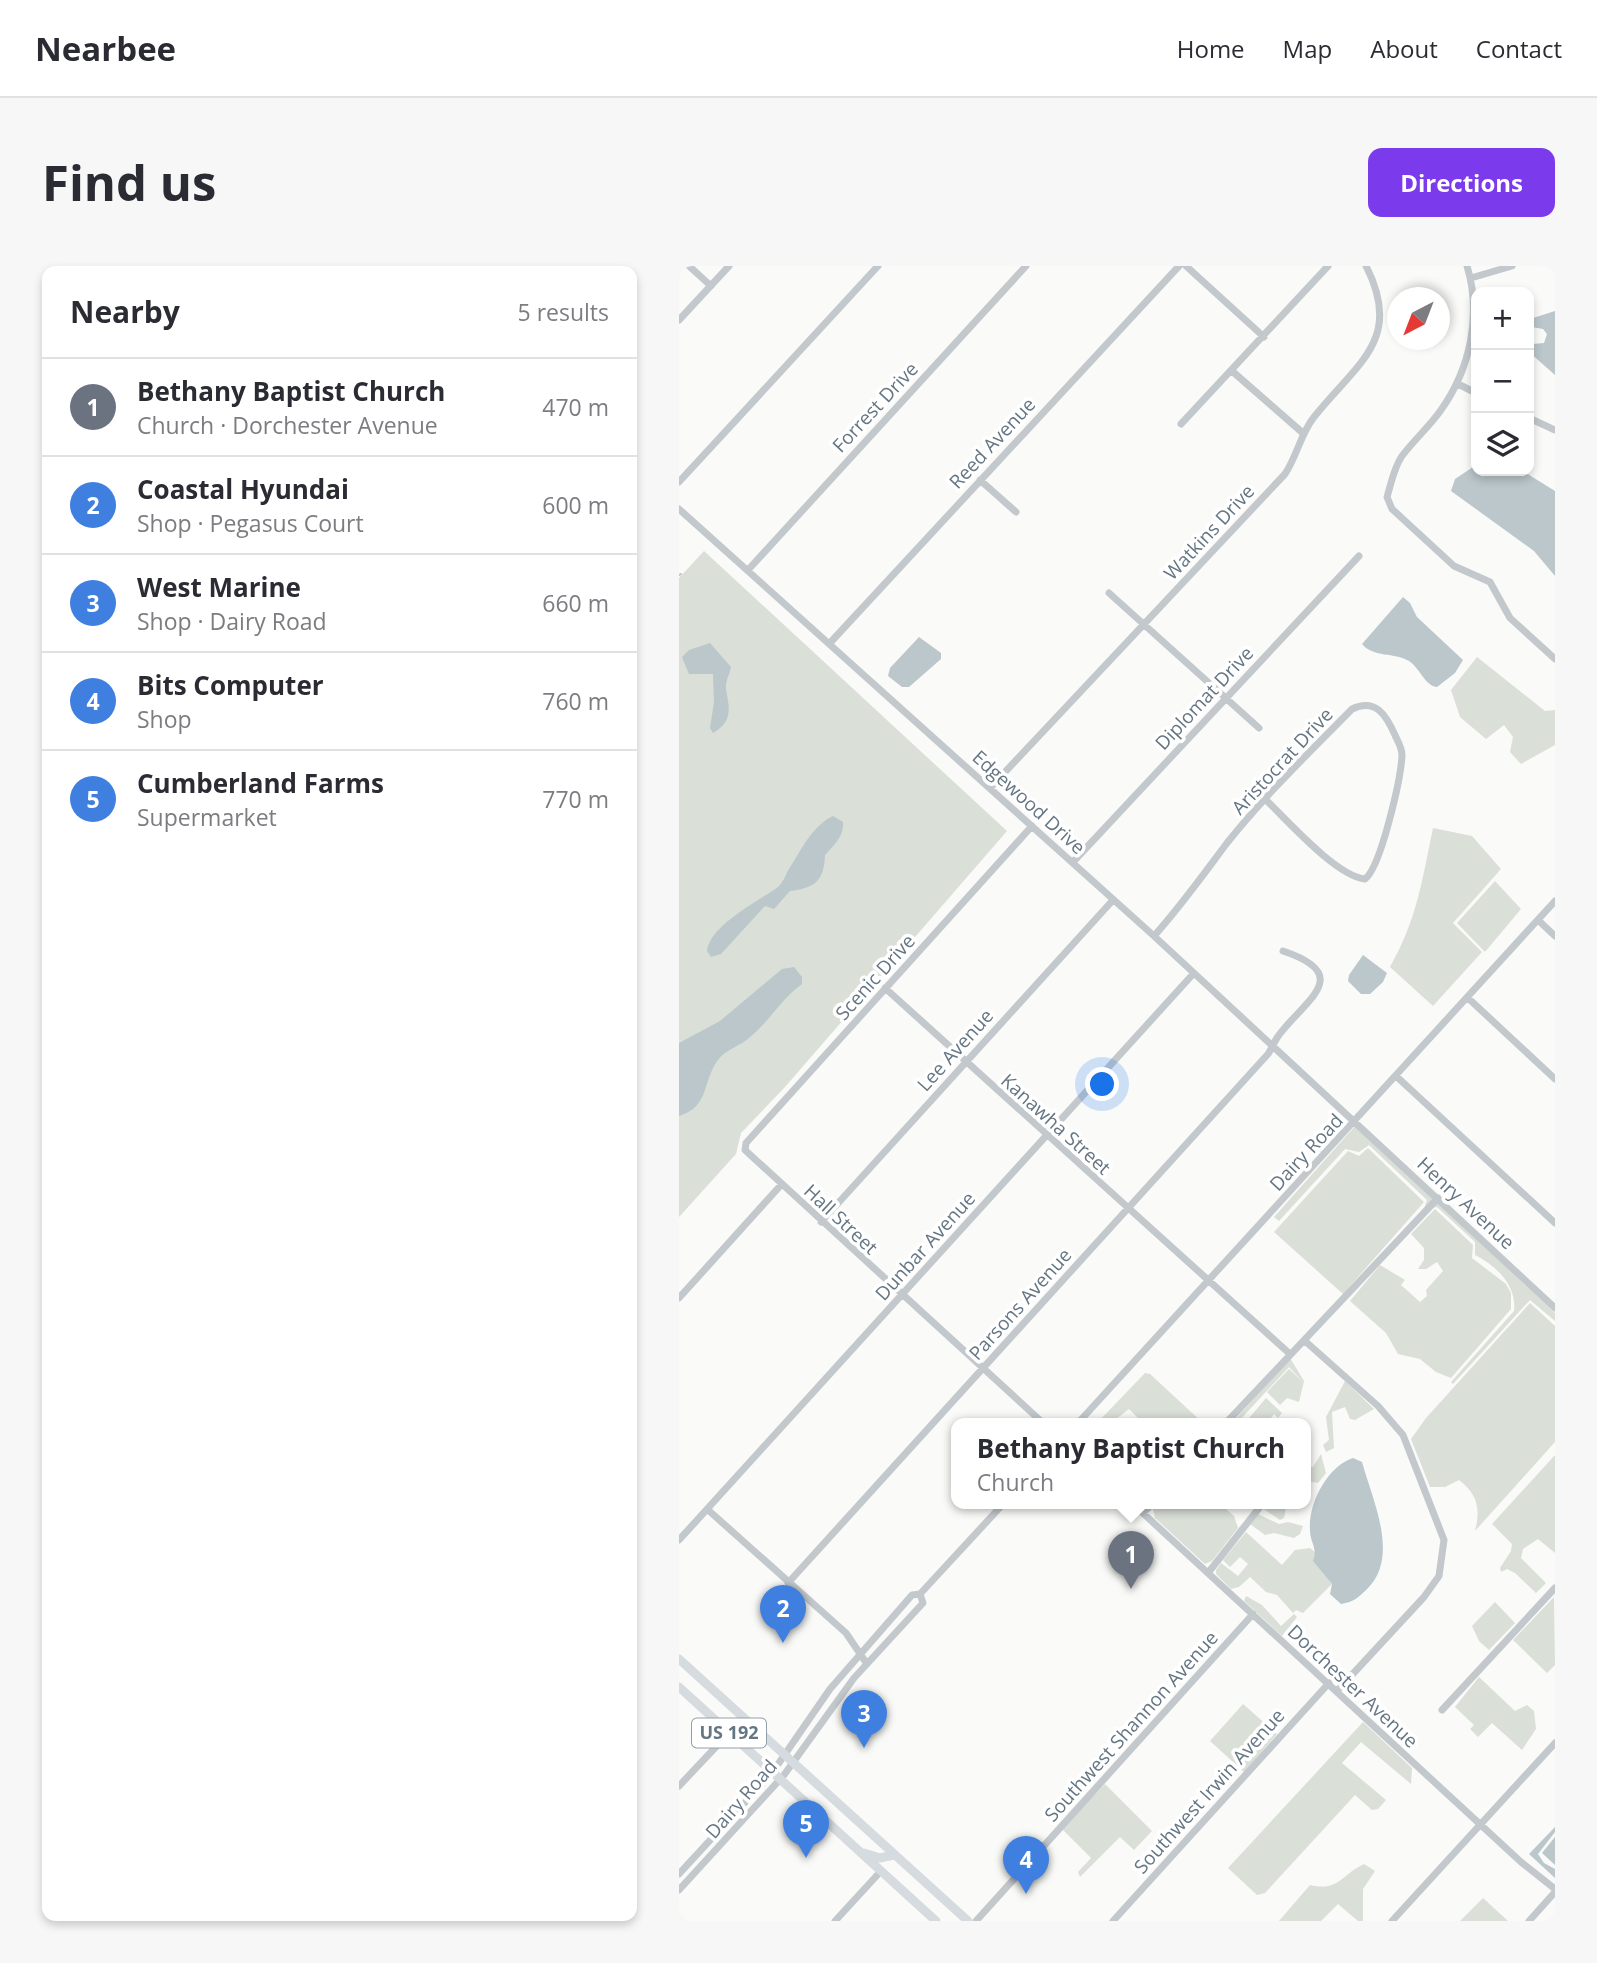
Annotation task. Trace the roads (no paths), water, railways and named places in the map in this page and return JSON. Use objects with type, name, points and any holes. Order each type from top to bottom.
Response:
[{"type":"main road","name":"US 192","points":[[682,1663],[968,1921]]},
{"type":"main road","name":"US 192","points":[[679,1688],[936,1921]]},
{"type":"main road","points":[[856,1849],[880,1858],[894,1855]]},
{"type":"street","points":[[689,266],[711,286]]},
{"type":"street","points":[[679,320],[729,266]]},
{"type":"street","points":[[679,482],[878,266]]},
{"type":"street","name":"Forrest Drive","points":[[748,570],[1026,266]]},
{"type":"street","name":"Reed Avenue","points":[[829,643],[1179,266]]},
{"type":"street","points":[[1186,266],[1264,337]]},
{"type":"street","points":[[1181,424],[1328,266]]},
{"type":"street","name":"Watkins Drive","points":[[990,788],[1285,474],[1299,454],[1304,434],[1312,419],[1368,356],[1381,329],[1382,308],[1377,288],[1366,266]]},
{"type":"street","points":[[1467,266],[1471,278],[1473,330],[1458,384],[1430,425],[1401,458],[1387,497],[1392,509],[1454,566],[1490,582],[1510,618],[1555,659]]},
{"type":"street","points":[[1471,278],[1512,266]]},
{"type":"street","points":[[1233,371],[1304,434]]},
{"type":"street","points":[[1458,384],[1471,390]]},
{"type":"street","points":[[1534,420],[1555,430]]},
{"type":"street","points":[[980,480],[1016,512]]},
{"type":"street","name":"Edgewood Drive","points":[[679,509],[1356,1120]]},
{"type":"street","name":"Diplomat Drive","points":[[1073,862],[1359,556]]},
{"type":"street","points":[[1109,593],[1259,728]]},
{"type":"street","name":"Aristocrat Drive","points":[[1154,936],[1266,800],[1352,709],[1361,705],[1376,706],[1387,716],[1403,752],[1378,864],[1365,879],[1348,875],[1266,800]]},
{"type":"street","name":"Scenic Drive","points":[[745,1150],[746,1143],[1032,827]]},
{"type":"street","name":"Lee Avenue","points":[[821,1222],[1113,900]]},
{"type":"street","name":"Dairy Road","points":[[1084,1418],[1555,901]]},
{"type":"street","points":[[1538,920],[1555,936]]},
{"type":"street","name":"Parsons Avenue","points":[[788,1583],[1127,1209],[1319,991],[1322,981],[1314,966],[1283,951]]},
{"type":"street","name":"Dunbar Avenue","points":[[679,1540],[1194,973]]},
{"type":"street","name":"Kanawha Street","points":[[885,988],[1207,1282],[1290,1354]]},
{"type":"street","points":[[1468,998],[1555,1079]]},
{"type":"street","points":[[1396,1076],[1555,1223]]},
{"type":"street","name":"Henry Avenue","points":[[1356,1120],[1555,1308]]},
{"type":"street","name":"Hall Street","points":[[745,1150],[1038,1418]]},
{"type":"street","points":[[679,1298],[781,1185]]},
{"type":"street","points":[[1231,1418],[1438,1198]]},
{"type":"street","points":[[1305,1341],[1378,1406],[1403,1435],[1444,1540],[1439,1576],[1424,1597],[1337,1691]]},
{"type":"street","points":[[707,1509],[846,1633],[867,1664]]},
{"type":"street","name":"Dairy Road","points":[[679,1874],[772,1773],[783,1754],[860,1653],[912,1595],[920,1594],[998,1509]]},
{"type":"street","name":"Dorchester Avenue","points":[[1139,1509],[1555,1891]]},
{"type":"street","points":[[1143,1513],[1147,1509]]},
{"type":"street","points":[[1208,1573],[1258,1509]]},
{"type":"street","points":[[1442,1710],[1555,1588]]},
{"type":"street","name":"Dairy Road","points":[[679,1890],[780,1780],[853,1678],[923,1603],[920,1594]]},
{"type":"street","name":"Southwest Shannon Avenue","points":[[976,1921],[1253,1614]]},
{"type":"street","name":"Southwest Irwin Avenue","points":[[1113,1921],[1328,1683]]},
{"type":"street","points":[[679,1786],[729,1733]]},
{"type":"street","points":[[1392,1921],[1555,1743]]},
{"type":"street","points":[[835,1921],[881,1871]]},
{"type":"street","points":[[1529,1921],[1555,1891]]},
{"type":"place","name":"Bethany Baptist Church","points":[[1131,1589]]},
{"type":"place","name":"Coastal Hyundai","points":[[783,1643]]},
{"type":"place","name":"West Marine","points":[[864,1748]]},
{"type":"place","name":"Cumberland Farms","points":[[806,1858]]},
{"type":"place","name":"Bits Computer","points":[[1026,1894]]}]
